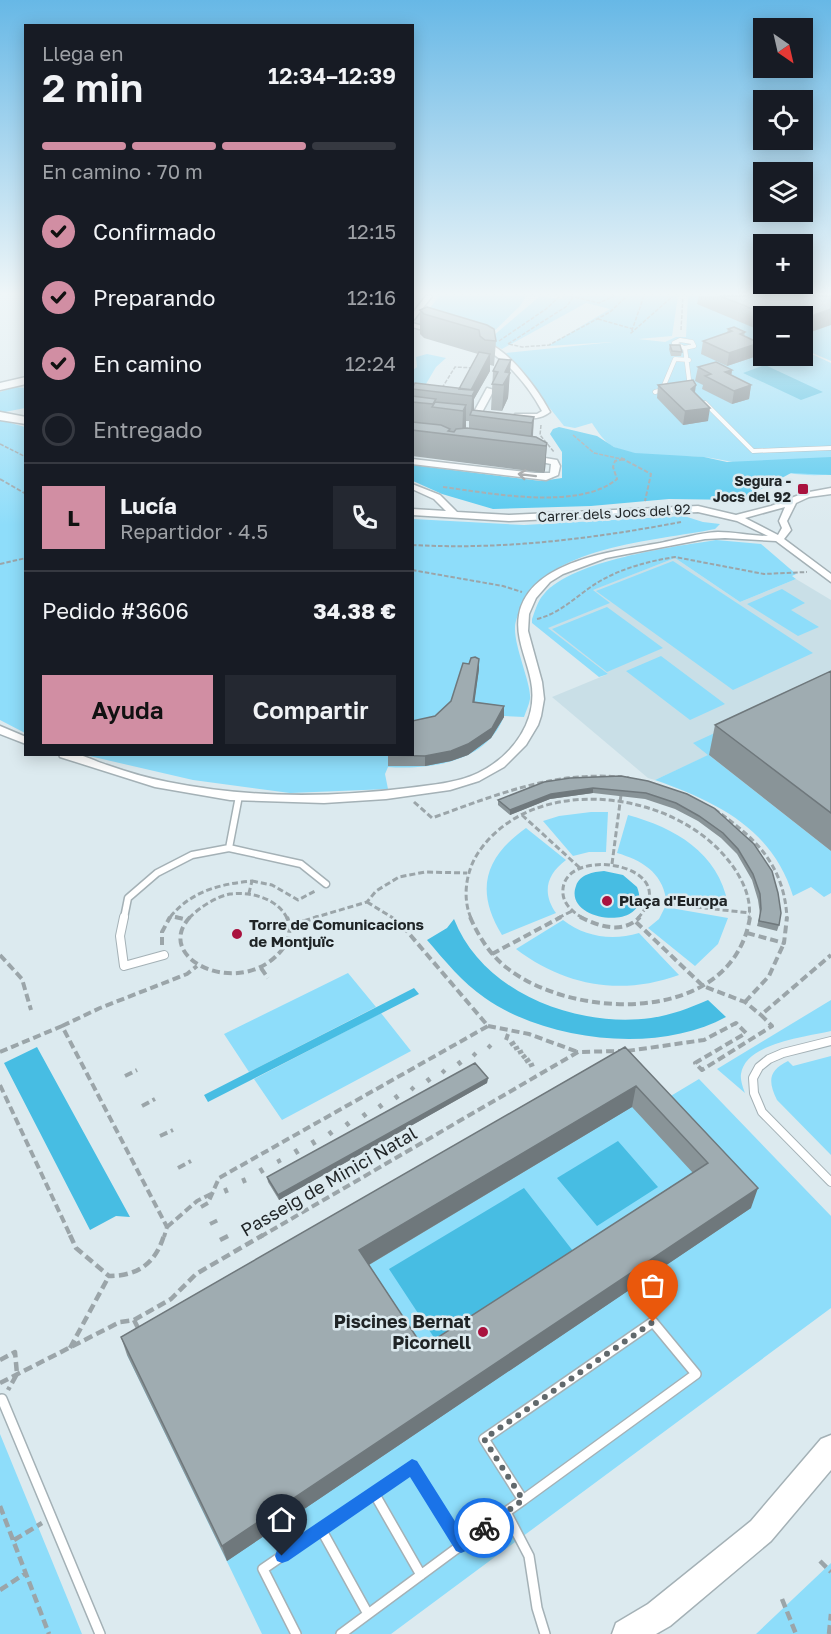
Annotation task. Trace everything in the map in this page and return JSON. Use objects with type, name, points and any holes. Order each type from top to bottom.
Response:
[{"type":"street","points":[[515,372],[546,412],[530,418],[511,417],[535,422]]},
{"type":"street","points":[[0,387],[22,382]]},
{"type":"street","points":[[478,412],[490,390]]},
{"type":"street","points":[[0,416],[24,411]]},
{"type":"street","points":[[468,411],[490,415],[481,416],[475,425]]},
{"type":"street","points":[[0,416],[24,421]]},
{"type":"street","points":[[414,461],[546,477],[554,475],[556,466],[554,462],[519,456]]},
{"type":"street","points":[[414,487],[437,497],[456,516]]},
{"type":"street","points":[[716,535],[734,521],[807,495],[831,491]]},
{"type":"street","points":[[783,521],[792,501]]},
{"type":"street","name":"Carrer dels Jocs del 92","points":[[414,512],[456,516],[565,517],[698,509],[734,521],[752,522],[780,538],[831,579]]},
{"type":"street","points":[[734,521],[737,532],[764,541],[780,538],[786,533],[787,528],[783,521],[761,512]]},
{"type":"street","points":[[70,756],[168,786],[239,796],[306,800],[367,797],[450,786],[482,776],[503,763],[528,735],[537,712],[537,694],[522,621],[535,591],[549,579],[575,565],[596,558],[716,535],[748,537]]},
{"type":"street","points":[[0,730],[24,740]]},
{"type":"street","points":[[627,1634],[659,1615],[761,1531],[831,1449]]},
{"type":"lane","points":[[655,392],[662,390],[669,372]]},
{"type":"lane","points":[[687,372],[691,389]]},
{"type":"lane","points":[[699,398],[753,451],[831,448]]},
{"type":"lane","points":[[229,848],[239,796]]},
{"type":"lane","points":[[163,952],[124,966],[120,936],[128,898],[157,873],[192,855],[229,848],[301,864],[326,884]]},
{"type":"lane","points":[[831,1041],[768,1058],[758,1066],[753,1085],[755,1100],[762,1112],[831,1182]]},
{"type":"lane","points":[[341,1634],[696,1374],[653,1322],[484,1439],[523,1500]]},
{"type":"lane","points":[[3,1399],[100,1634]]},
{"type":"lane","points":[[296,1634],[263,1569],[412,1467],[461,1545]]},
{"type":"lane","points":[[374,1493],[422,1575]]},
{"type":"lane","points":[[506,1512],[522,1537],[531,1563],[535,1593],[545,1634]]},
{"type":"lane","points":[[321,1529],[368,1614]]},
{"type":"path","points":[[438,394],[452,372]]},
{"type":"path","points":[[546,412],[539,428],[540,435],[555,454],[554,462]]},
{"type":"path","points":[[573,435],[594,453],[625,459],[651,474],[645,506]]},
{"type":"path","points":[[0,444],[24,456]]},
{"type":"path","points":[[0,479],[24,493]]},
{"type":"path","points":[[414,545],[497,548],[594,538],[683,522]]},
{"type":"path","points":[[0,564],[24,558]]},
{"type":"path","points":[[535,620],[552,616],[594,584],[638,565],[662,559],[683,558],[764,574],[807,572]]},
{"type":"path","points":[[414,570],[503,586],[528,594]]},
{"type":"path","points":[[411,800],[432,819],[535,782],[568,777],[634,779]]},
{"type":"path","points":[[612,864],[624,777]]},
{"type":"path","points":[[585,799],[620,801],[660,811],[696,828],[724,852],[743,882],[750,913],[747,933],[732,962],[703,986],[663,1001],[607,1004],[569,998],[526,980],[492,954],[474,928],[465,900],[467,873],[478,850],[496,829],[521,814],[552,803],[585,799]]},
{"type":"path","points":[[712,807],[739,825],[773,863],[788,904],[789,923],[779,962],[766,983],[746,1002]]},
{"type":"path","points":[[521,814],[580,868]]},
{"type":"path","points":[[612,864],[625,868],[646,882],[651,892],[648,910],[636,922],[609,927],[582,919],[572,911],[563,892],[565,883],[580,868],[589,865],[612,864]]},
{"type":"path","points":[[291,925],[367,902],[372,894],[385,884],[410,873],[440,871],[467,873]]},
{"type":"path","points":[[163,952],[162,932],[171,916],[181,904],[198,893],[223,884],[252,881],[272,885],[298,900],[326,884]]},
{"type":"path","points":[[249,894],[252,881]]},
{"type":"path","points":[[231,894],[265,897],[278,904],[287,915],[291,925],[290,940],[282,953],[261,968],[235,975],[217,974],[197,966],[189,958],[183,946],[182,933],[188,920],[198,908],[213,899],[231,894]]},
{"type":"path","points":[[367,902],[400,923],[488,1026],[529,1034],[578,1052],[630,1051],[704,1040],[736,1023],[746,1033],[695,1063],[702,1070],[772,1026],[746,1002],[703,986],[636,922]]},
{"type":"path","points":[[651,902],[750,913]]},
{"type":"path","points":[[492,954],[572,911]]},
{"type":"path","points":[[171,916],[188,920]]},
{"type":"path","points":[[747,933],[784,943]]},
{"type":"path","points":[[0,955],[15,967],[28,990],[31,1010]]},
{"type":"path","points":[[761,1015],[831,955]]},
{"type":"path","points":[[0,1052],[100,1008],[187,974],[197,966]]},
{"type":"path","points":[[261,968],[268,978]]},
{"type":"path","points":[[62,1026],[167,1227]]},
{"type":"path","points":[[201,1207],[208,1203],[219,1178],[488,1026]]},
{"type":"path","points":[[508,1034],[507,1040],[515,1042]]},
{"type":"path","points":[[518,1053],[523,1051]]},
{"type":"path","name":"Passeig de Minici Natal","points":[[0,1383],[120,1322],[134,1320],[171,1299],[196,1274],[578,1052]]},
{"type":"path","points":[[522,1058],[526,1055]]},
{"type":"path","points":[[529,1066],[534,1064]]},
{"type":"path","points":[[124,1076],[137,1070]]},
{"type":"path","points":[[0,1085],[76,1248],[110,1276],[120,1276],[147,1266],[160,1249],[167,1227],[197,1201],[211,1194]]},
{"type":"path","points":[[142,1106],[155,1100]]},
{"type":"path","points":[[160,1136],[172,1130]]},
{"type":"path","points":[[178,1168],[191,1161]]},
{"type":"path","points":[[225,1188],[227,1193]]},
{"type":"path","points":[[210,1224],[218,1220]]},
{"type":"path","points":[[220,1240],[228,1236]]},
{"type":"path","points":[[70,1348],[110,1276]]},
{"type":"path","points":[[134,1320],[143,1338]]},
{"type":"path","points":[[0,1360],[15,1352],[17,1374],[3,1399]]},
{"type":"path","points":[[0,1506],[49,1634]]},
{"type":"path","points":[[13,1540],[51,1517]]},
{"type":"path","points":[[820,1561],[831,1572]]},
{"type":"path","points":[[0,1590],[26,1573]]},
{"type":"path","points":[[782,1599],[796,1634]]},
{"type":"path","points":[[829,1634],[831,1614]]},
{"type":"shaded area","points":[[414,372],[433,372],[423,389],[414,387]]},
{"type":"shaded area","points":[[521,372],[831,372],[831,474],[799,474],[718,459],[635,453],[610,445],[592,423],[575,428],[564,426]]},
{"type":"shaded area","points":[[781,372],[823,392],[801,400],[743,373]]},
{"type":"shaded area","points":[[15,387],[24,388],[24,408],[0,413],[0,392]]},
{"type":"shaded area","points":[[0,420],[24,427],[24,732],[0,720]]},
{"type":"shaded area","points":[[559,427],[597,436],[614,447],[635,453],[704,457],[727,462],[831,457],[831,475],[791,473],[741,500],[669,499],[591,506],[493,509],[442,494],[414,481],[414,465],[541,481],[562,478],[562,452],[550,434],[553,429]]},
{"type":"shaded area","points":[[684,516],[720,524],[715,529],[604,550],[576,559],[552,572],[532,589],[516,621],[515,635],[530,693],[530,701],[524,717],[504,716],[496,732],[485,744],[456,760],[422,767],[388,767],[385,774],[388,789],[290,793],[193,780],[89,756],[414,756],[414,519],[524,525]]},
{"type":"shaded area","points":[[716,540],[761,544],[796,574],[792,576],[796,579],[740,602],[675,558],[593,590],[610,603],[548,628],[608,674],[599,677],[532,623],[537,606],[544,594],[558,582],[577,572],[650,551]]},
{"type":"shaded area","points":[[675,558],[740,602],[796,579],[831,600],[831,851],[709,755],[655,780],[648,778],[552,697],[608,674],[547,628],[609,603],[592,590]]},
{"type":"shaded area","points":[[673,561],[813,653],[733,690],[596,591]]},
{"type":"shaded area","points":[[782,589],[805,603],[791,610],[819,627],[798,636],[747,604]]},
{"type":"shaded area","points":[[607,607],[663,648],[607,672],[552,629]]},
{"type":"shaded area","points":[[661,656],[725,704],[690,720],[626,671]]},
{"type":"shaded area","points":[[756,714],[709,755],[831,851],[831,893],[824,897],[811,887],[793,896],[784,873],[772,853],[740,821],[700,798],[655,780],[708,755],[693,743]]},
{"type":"shaded area","points":[[608,812],[606,852],[589,852],[573,856],[543,821],[559,816]]},
{"type":"shaded area","points":[[628,815],[662,827],[692,845],[715,870],[728,904],[666,899],[660,881],[649,868],[617,853]]},
{"type":"shaded area","points":[[526,828],[566,860],[554,872],[548,885],[549,898],[556,913],[502,935],[488,904],[488,876],[501,851]]},
{"type":"shaded area","points":[[604,871],[623,875],[637,887],[639,902],[633,911],[622,917],[608,918],[594,915],[582,908],[575,899],[576,886],[581,879],[587,874]]},
{"type":"shaded area","points":[[665,907],[728,918],[718,944],[695,966],[648,928],[659,919]]},
{"type":"shaded area","points":[[454,919],[468,945],[486,967],[509,985],[535,1000],[563,1011],[622,1020],[651,1018],[673,1013],[708,1000],[726,1017],[699,1029],[669,1036],[637,1039],[604,1038],[540,1025],[511,1013],[477,992],[454,971],[427,940],[447,928]]},
{"type":"shaded area","points":[[563,920],[580,930],[599,936],[619,937],[639,933],[679,975],[636,985],[594,984],[554,972],[516,949]]},
{"type":"shaded area","points":[[348,973],[376,1007],[249,1072],[224,1034]]},
{"type":"shaded area","points":[[414,988],[419,994],[208,1102],[204,1095]]},
{"type":"shaded area","points":[[831,1000],[831,1031],[778,1043],[753,1055],[745,1063],[741,1074],[745,1093],[717,1069]]},
{"type":"shaded area","points":[[381,1013],[411,1051],[282,1120],[254,1079]]},
{"type":"shaded area","points":[[37,1047],[130,1217],[116,1216],[90,1230],[4,1063]]},
{"type":"shaded area","points":[[831,1056],[831,1155],[777,1100],[771,1082],[773,1073],[788,1061],[793,1066]]},
{"type":"shaded area","name":"Piscines Bernat Picornell","points":[[629,1063],[664,1100],[699,1079],[831,1216],[831,1308],[391,1634],[262,1634],[127,1355]]},
{"type":"shaded area","points":[[618,1141],[658,1187],[597,1226],[557,1178]]},
{"type":"shaded area","points":[[524,1188],[573,1251],[435,1339],[389,1269]]},
{"type":"shaded area","points":[[0,1434],[82,1634],[0,1634]]},
{"type":"shaded area","points":[[831,1563],[831,1634],[756,1634]]},
{"type":"building","points":[[468,372],[480,372],[471,390],[459,389]]},
{"type":"building","points":[[498,372],[510,373],[503,385],[492,384]]},
{"type":"building","points":[[708,372],[726,372],[751,385],[734,391],[705,376],[711,374]]},
{"type":"building","points":[[693,380],[696,385],[691,389],[710,408],[685,411],[658,385]]},
{"type":"building","points":[[415,383],[475,390],[472,396],[414,389]]},
{"type":"building","points":[[414,396],[436,399],[433,404],[414,402]]},
{"type":"building","points":[[435,402],[466,405],[463,411],[432,407]]},
{"type":"building","points":[[472,410],[534,417],[532,423],[470,415]]},
{"type":"building","points":[[414,422],[441,425],[450,429],[448,431],[454,432],[456,429],[467,428],[536,437],[547,443],[546,446],[414,430]]},
{"type":"building","points":[[471,658],[479,659],[473,702],[504,706],[492,728],[468,744],[451,751],[414,756],[414,721],[435,716],[451,701],[463,663],[469,664]]},
{"type":"building","points":[[831,671],[831,813],[715,725]]},
{"type":"building","points":[[621,776],[648,781],[687,794],[714,808],[754,844],[772,871],[781,913],[779,925],[759,921],[760,894],[753,874],[738,849],[723,833],[676,803],[646,793],[593,788],[551,794],[510,810],[498,800],[544,782],[570,778]]},
{"type":"building","points":[[625,1047],[758,1188],[222,1546],[121,1337]],"holes":[[[636,1086],[708,1163],[423,1347],[359,1250]]]},
{"type":"building","points":[[475,1063],[488,1078],[278,1195],[267,1177]]},
{"type":"way so far","points":[[484,1528],[523,1500],[484,1439],[653,1322]]},
{"type":"place","name":"Segura - Jocs del 92","points":[[803,489]]},
{"type":"place","name":"Plaça d'Europa","points":[[607,901]]},
{"type":"place","name":"Torre de Comunicacions de Montjuïc","points":[[237,934]]},
{"type":"place","name":"Piscines Bernat Picornell","points":[[483,1332]]},
{"type":"route","points":[[282,1556],[412,1467],[461,1545],[484,1528]]}]
